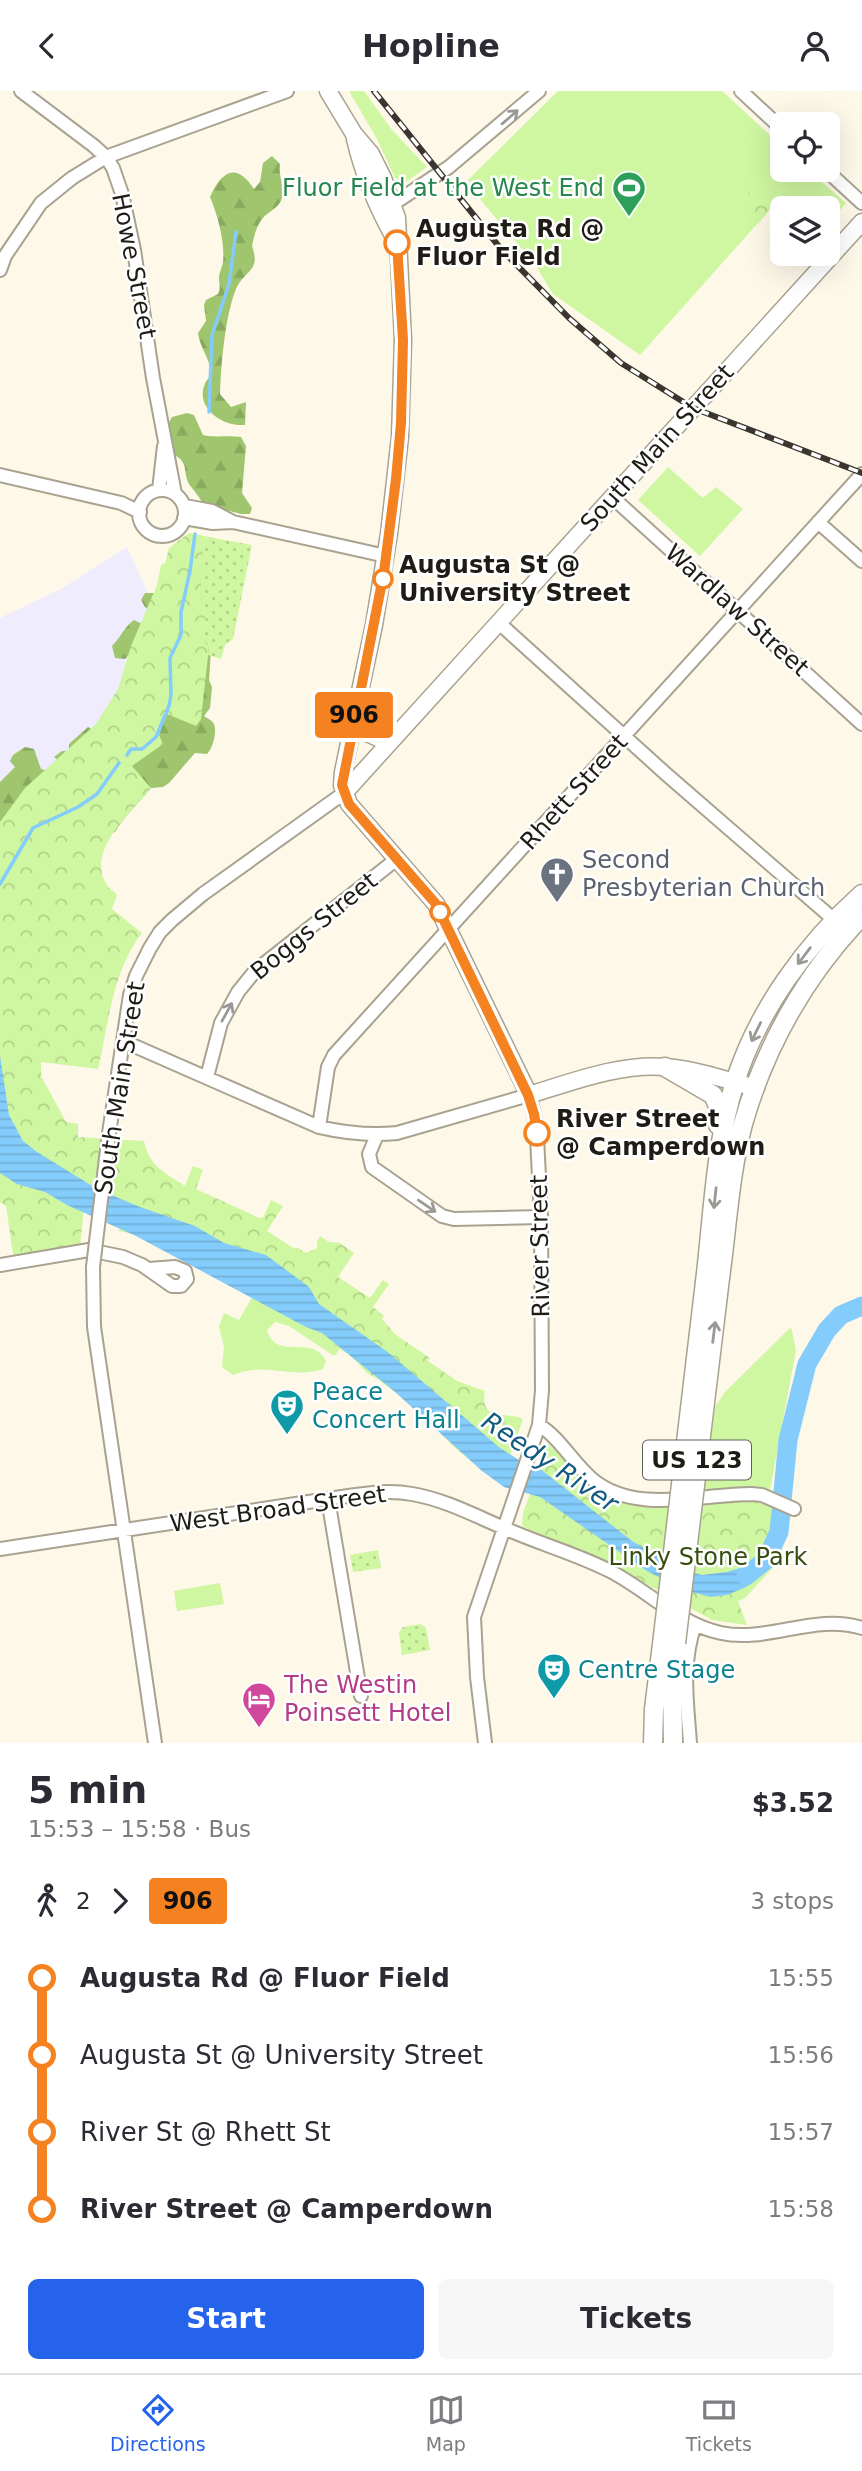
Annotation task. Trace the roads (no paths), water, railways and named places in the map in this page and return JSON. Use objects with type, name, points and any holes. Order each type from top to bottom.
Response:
[{"type":"highway","name":"US 123","points":[[713,1280],[743,1124],[756,1089],[777,1037],[805,984],[862,894]]},
{"type":"highway","name":"US 123","points":[[653,1743],[654,1709],[670,1639],[713,1280],[721,1147],[735,1082],[756,1029],[802,957],[840,926],[862,916]]},
{"type":"highway","points":[[665,1067],[707,1089],[713,1095],[719,1108],[721,1147]]},
{"type":"highway","name":"US 123","points":[[670,1639],[673,1743]]},
{"type":"main road","points":[[328,91],[354,134],[371,154],[393,204],[397,218],[403,340],[402,403],[386,556],[343,772],[344,793]]},
{"type":"main road","points":[[354,134],[359,159],[397,243]]},
{"type":"main road","name":"South Main Street","points":[[344,793],[862,222]]},
{"type":"main road","points":[[353,720],[365,732],[380,739],[402,731]]},
{"type":"main road","name":"River Street","points":[[344,793],[349,804],[436,904],[528,1095]]},
{"type":"main road","points":[[528,1095],[609,1073],[665,1067],[694,1070],[756,1089]]},
{"type":"street","name":"Howe Street","points":[[21,91],[106,157],[122,194],[175,494]]},
{"type":"street","points":[[0,270],[5,256],[41,203],[72,178],[106,157],[287,91]]},
{"type":"street","points":[[393,204],[449,167],[539,91]]},
{"type":"street","points":[[741,91],[770,118]]},
{"type":"street","points":[[839,182],[862,203]]},
{"type":"street","name":"Howe Street","points":[[159,490],[164,442]]},
{"type":"street","name":"Rhett Street","points":[[318,1127],[328,1066],[334,1055],[862,474]]},
{"type":"street","points":[[0,475],[121,503],[140,512]]},
{"type":"street","points":[[121,503],[159,490],[175,494],[184,512],[213,523],[233,522],[386,556]]},
{"type":"street","points":[[147,496],[140,512],[145,527],[157,535],[167,535],[175,531],[184,512]]},
{"type":"street","name":"Wardlaw Street","points":[[612,498],[862,724]]},
{"type":"street","points":[[818,522],[862,561]]},
{"type":"street","points":[[499,623],[716,819],[840,926]]},
{"type":"street","name":"South Main Street","points":[[156,1743],[93,1327],[93,1267],[109,1133],[130,995],[136,976],[160,932],[203,894],[344,793]]},
{"type":"street","name":"Boggs Street","points":[[208,1077],[221,1023],[238,992],[255,971],[398,858]]},
{"type":"street","points":[[123,1041],[318,1127],[343,1132],[377,1135],[421,1128],[528,1095]]},
{"type":"street","name":"River Street","points":[[485,1743],[477,1677],[474,1617],[539,1425],[542,1389],[541,1217],[537,1137],[528,1095]]},
{"type":"street","points":[[377,1135],[369,1154],[372,1167],[447,1218],[541,1217]]},
{"type":"street","points":[[0,1265],[89,1250],[123,1257],[149,1269]]},
{"type":"street","points":[[539,1425],[549,1431],[589,1476],[615,1494],[650,1500],[762,1495],[794,1509]]},
{"type":"street","name":"West Broad Street","points":[[0,1549],[328,1499],[374,1493],[413,1494],[609,1571],[695,1624],[719,1632],[740,1636],[758,1635],[806,1625],[834,1623],[862,1628]]},
{"type":"street","points":[[328,1499],[361,1696]]},
{"type":"street","points":[[690,1743],[685,1667],[695,1624]]},
{"type":"water","name":"Reedy River","points":[[0,1056],[9,1115],[23,1141],[37,1152],[97,1189],[195,1226],[224,1243],[266,1255],[309,1287],[319,1304],[389,1353],[500,1448],[539,1468],[632,1541],[677,1568],[702,1575],[727,1572],[766,1560],[763,1573],[746,1587],[727,1595],[710,1597],[682,1589],[647,1571],[540,1497],[504,1487],[482,1471],[394,1391],[322,1333],[136,1236],[67,1205],[45,1192],[17,1184],[0,1173]]},
{"type":"waterway","points":[[209,412],[212,335],[229,284],[236,232]]},
{"type":"waterway","points":[[127,755],[131,749],[142,749],[156,737],[169,706],[170,658],[181,635],[181,612],[195,534]]},
{"type":"waterway","points":[[0,884],[33,828],[78,807],[97,794],[119,763]]},
{"type":"waterway","name":"Reedy River","points":[[746,1576],[766,1560],[779,1532],[788,1440],[807,1364],[827,1330],[841,1315],[862,1306]]},
{"type":"railway","points":[[374,91],[501,249],[569,318],[621,363],[693,408],[862,473]]},
{"type":"place","name":"Fluor Field at the West End","points":[[629,218]]},
{"type":"place","name":"Augusta Rd @ Fluor Field","points":[[397,243]]},
{"type":"place","name":"Augusta St @ University Street","points":[[383,579]]},
{"type":"place","name":"Second Presbyterian Church","points":[[557,904]]},
{"type":"place","name":"River Street @ Camperdown","points":[[537,1133]]},
{"type":"place","name":"Peace Concert Hall","points":[[287,1436]]},
{"type":"place","name":"Centre Stage","points":[[554,1700]]},
{"type":"place","name":"The Westin Poinsett Hotel","points":[[259,1729]]},
{"type":"park label","name":"Linky Stone Park","points":[[708,1557]]}]
